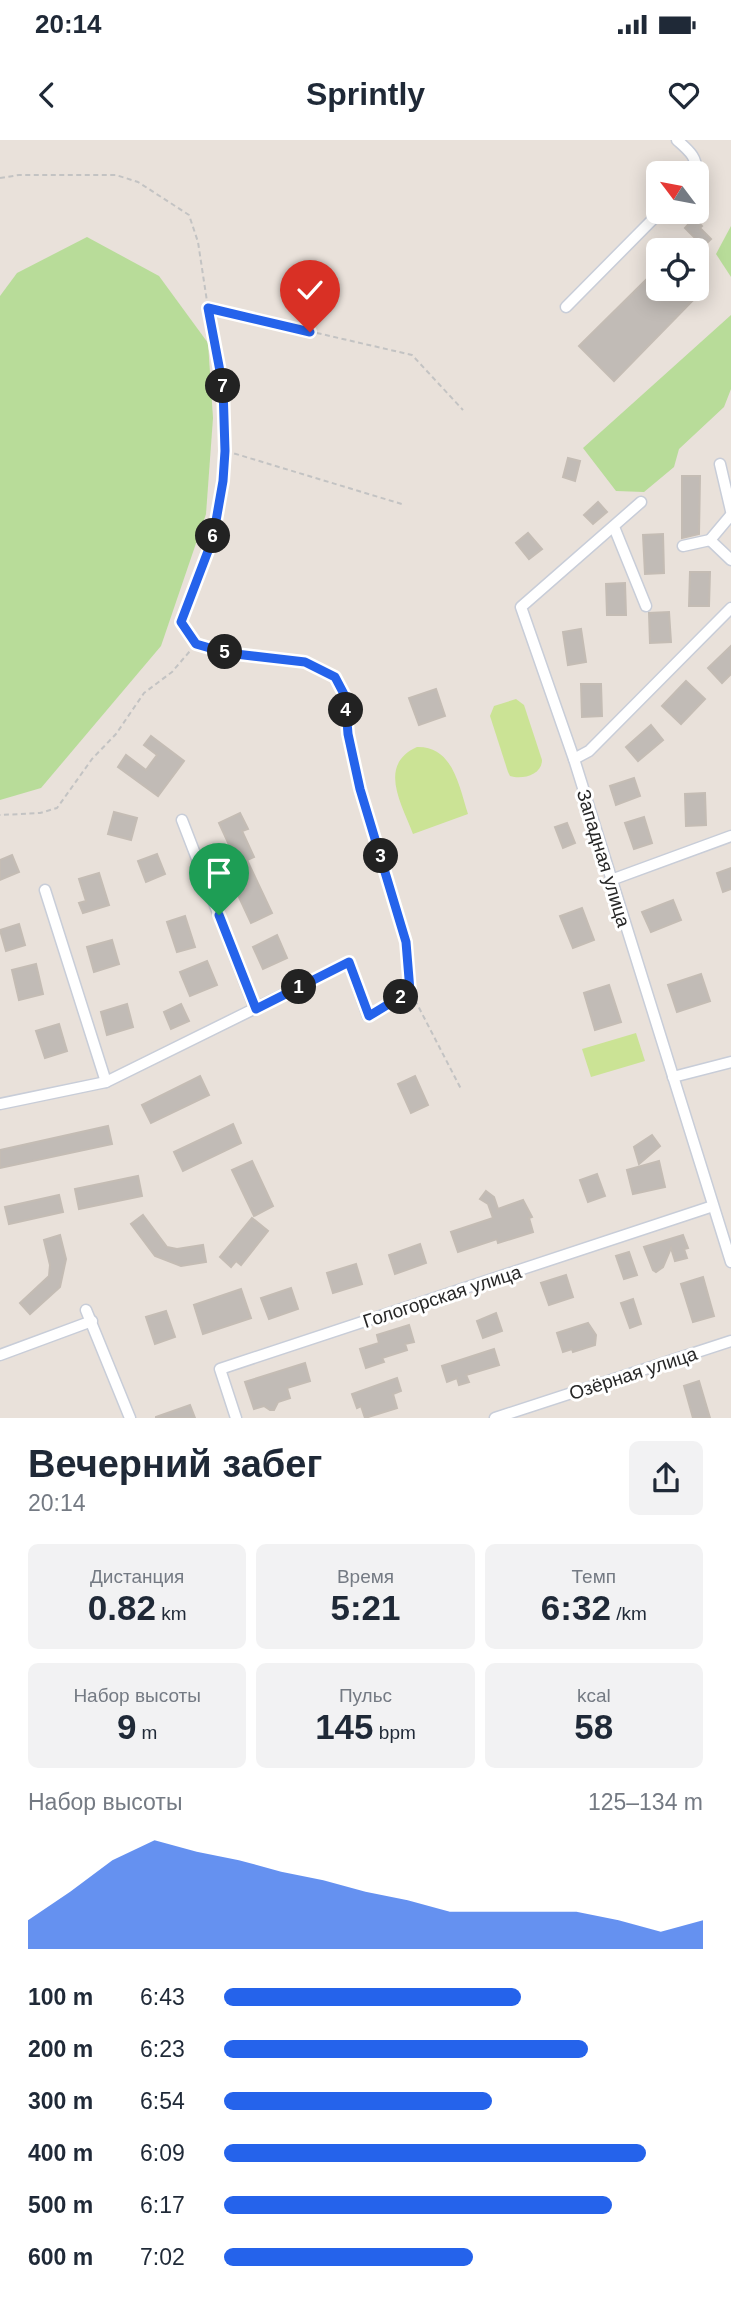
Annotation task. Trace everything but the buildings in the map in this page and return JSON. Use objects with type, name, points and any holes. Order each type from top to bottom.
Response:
[{"type":"street","points":[[677,140],[696,161]]},
{"type":"street","points":[[566,307],[648,224]]},
{"type":"street","points":[[683,546],[710,540],[731,513],[720,464]]},
{"type":"street","name":"Западная улица","points":[[641,502],[521,607],[573,759],[731,1262]]},
{"type":"street","points":[[614,527],[646,606]]},
{"type":"street","points":[[710,540],[731,560]]},
{"type":"street","points":[[573,759],[589,751],[731,608]]},
{"type":"street","points":[[181,820],[256,1009]]},
{"type":"street","points":[[611,880],[731,836]]},
{"type":"street","points":[[45,890],[106,1083]]},
{"type":"street","points":[[0,1104],[106,1083],[349,962],[369,1016],[410,991]]},
{"type":"street","points":[[673,1077],[731,1062]]},
{"type":"street","name":"Гологорская улица","points":[[236,1418],[219,1369],[713,1206]]},
{"type":"street","points":[[86,1310],[130,1418]]},
{"type":"street","points":[[0,1355],[93,1325]]},
{"type":"street","name":"Озёрная улица","points":[[495,1418],[731,1341]]},
{"type":"path","points":[[0,178],[19,175],[116,175],[138,182],[189,215],[198,242],[223,387],[225,451],[223,481],[213,538],[181,622],[196,644],[227,653],[305,662],[335,677],[345,696],[348,734],[360,789],[406,942],[410,991],[461,1089]]},
{"type":"path","points":[[208,308],[412,355],[463,410]]},
{"type":"path","points":[[225,451],[405,505]]},
{"type":"path","points":[[0,815],[40,813],[57,808],[92,759],[116,734],[144,693],[172,672],[196,644]]},
{"type":"green space","points":[[731,226],[731,277],[716,254]]},
{"type":"green space","points":[[87,237],[159,276],[208,343],[213,418],[206,514],[161,646],[41,788],[0,800],[0,296],[17,273]]},
{"type":"green space","points":[[731,315],[731,389],[724,407],[679,449],[674,467],[644,492],[616,491],[583,448]]},
{"type":"green space","points":[[516,699],[524,705],[542,760],[535,773],[520,777],[510,776],[508,772],[490,716],[494,706]]},
{"type":"green space","points":[[417,747],[429,748],[447,760],[468,814],[413,834],[399,798],[395,775],[398,764],[405,755]]},
{"type":"green space","points":[[636,1033],[645,1061],[591,1077],[582,1049]]},
{"type":"route","points":[[219,915],[256,1009],[349,962],[360,998],[369,1016],[410,991],[406,942],[360,789],[348,734],[345,696],[335,677],[305,662],[227,653],[196,644],[181,622],[213,538],[223,481],[223,387],[208,308],[310,332]]}]
